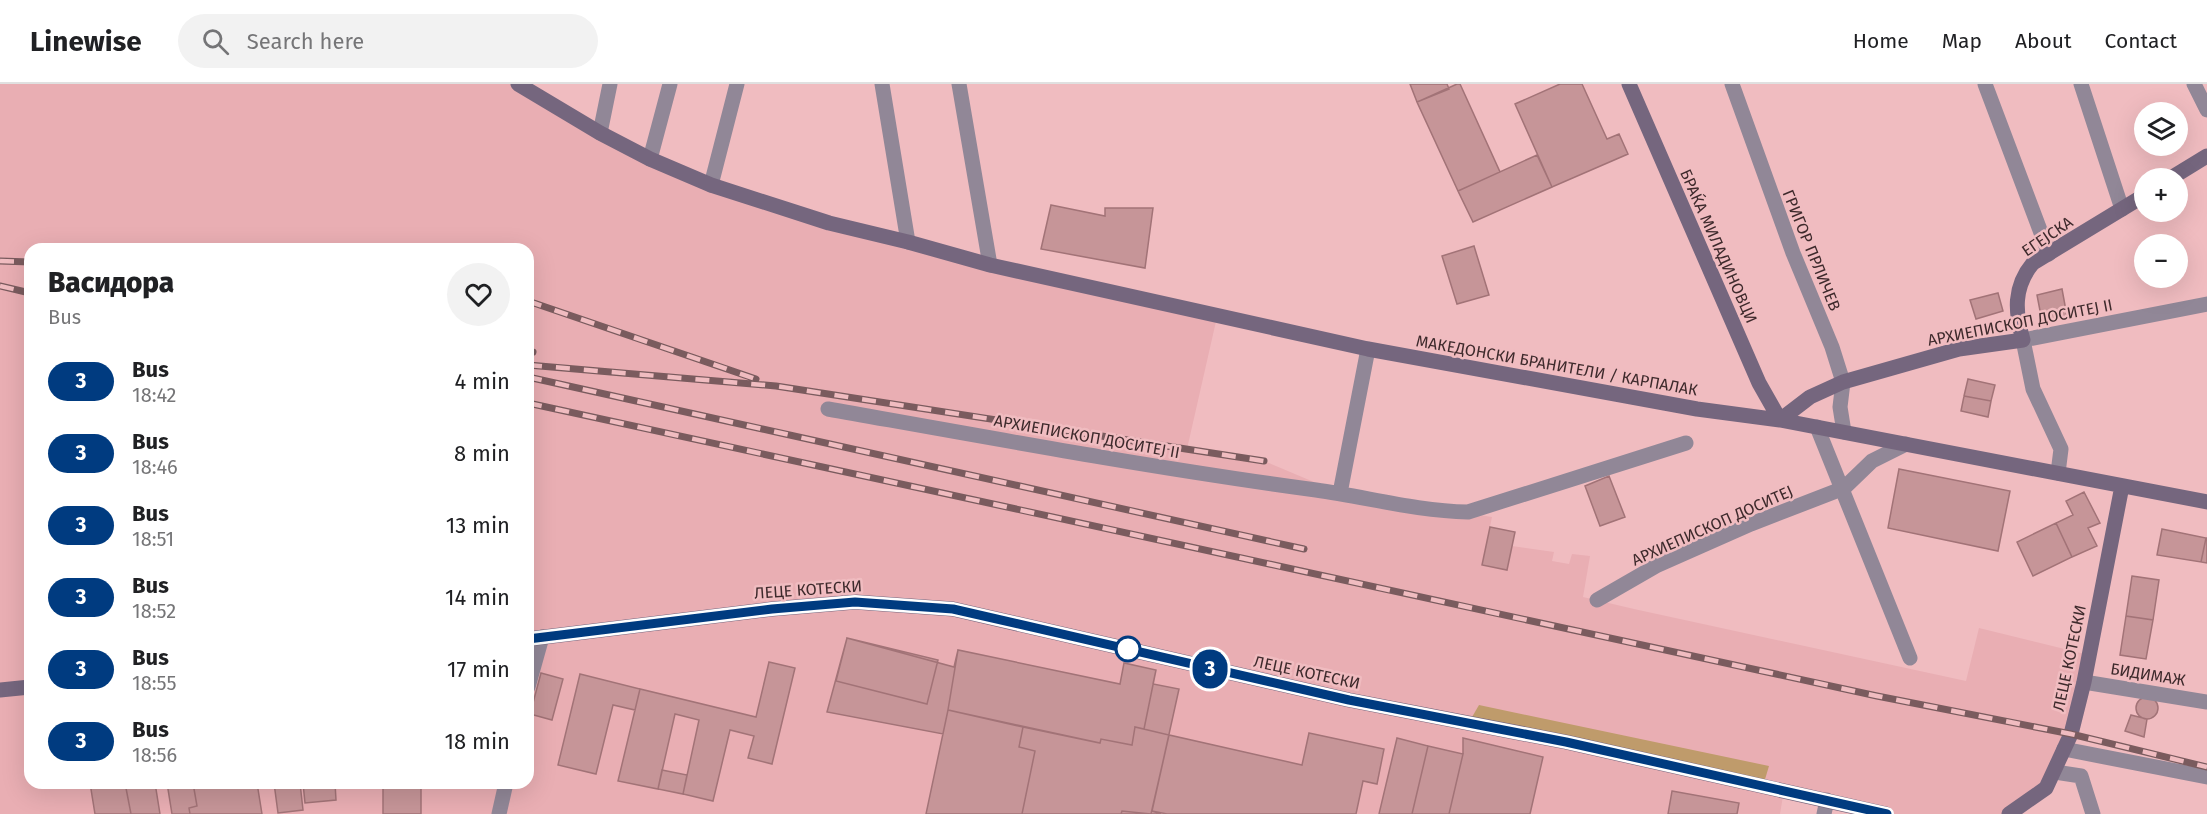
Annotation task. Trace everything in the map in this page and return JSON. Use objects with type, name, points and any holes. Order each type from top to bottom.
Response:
[{"type":"main road","name":"МАКЕДОНСКИ БРАНИТЕЛИ / КАРПАЛАК","points":[[518,84],[600,133],[650,159],[711,185],[829,223],[990,265],[1368,349],[1697,409],[1780,420],[2207,502]]},
{"type":"main road","name":"БРАЌА МИЛАДИНОВЦИ","points":[[1629,84],[1759,383],[1780,420]]},
{"type":"main road","points":[[2187,168],[2207,156]]},
{"type":"main road","name":"ЕГЕЈСКА","points":[[2023,340],[2016,316],[2017,292],[2024,274],[2033,263],[2134,202]]},
{"type":"main road","name":"АРХИЕПИСКОП ДОСИТЕЈ II","points":[[1780,420],[1810,397],[1843,382],[1959,349],[2023,340]]},
{"type":"main road","name":"ЛЕЦЕ КОТЕСКИ","points":[[2008,814],[2046,788],[2064,749],[2084,682],[2122,486]]},
{"type":"main road","name":"ЛЕЦЕ КОТЕСКИ","points":[[535,638],[772,609],[855,602],[953,609],[1349,700],[1566,742],[1825,807],[1886,814]]},
{"type":"main road","points":[[0,690],[24,688]]},
{"type":"street","points":[[600,133],[610,84]]},
{"type":"street","points":[[650,159],[670,84]]},
{"type":"street","points":[[711,185],[737,84]]},
{"type":"street","points":[[882,84],[908,242]]},
{"type":"street","points":[[959,84],[990,265]]},
{"type":"street","name":"ГРИГОР ПРЛИЧЕВ","points":[[1732,84],[1765,180],[1833,347],[1843,382],[1840,406],[1844,432]]},
{"type":"street","points":[[1985,84],[2049,254]]},
{"type":"street","points":[[2081,84],[2122,209]]},
{"type":"street","points":[[2194,84],[2207,110]]},
{"type":"street","name":"АРХИЕПИСКОП ДОСИТЕЈ II","points":[[2023,340],[2207,304]]},
{"type":"street","name":"ЕГЕЈСКА","points":[[2023,340],[2033,389],[2061,448],[2058,473]]},
{"type":"street","points":[[1340,493],[1368,349]]},
{"type":"street","name":"АРХИЕПИСКОП ДОСИТЕЈ II","points":[[828,409],[1190,473],[1340,493],[1430,512],[1468,512],[1686,442]]},
{"type":"street","points":[[1817,427],[1844,489],[1910,658]]},
{"type":"street","name":"АРХИЕПИСКОП ДОСИТЕЈ","points":[[1597,600],[1656,566],[1751,524],[1844,489],[1872,461],[1906,444]]},
{"type":"street","name":"БИДИМАЖ","points":[[2084,682],[2207,702]]},
{"type":"street","points":[[2064,749],[2207,777]]},
{"type":"street","points":[[2055,772],[2081,776],[2093,814]]},
{"type":"street","points":[[500,814],[505,789]]},
{"type":"shaded area","points":[[0,84],[518,84],[711,185],[1217,317],[1187,449],[1264,461],[1340,493],[1492,517],[1482,565],[1507,570],[1512,546],[1554,552],[1552,561],[1569,564],[1572,554],[1590,556],[1583,597],[1966,681],[1979,628],[2089,655],[2055,772],[2009,814],[1886,814],[1784,790],[1780,814],[0,814]]},
{"type":"shaded area","points":[[1479,705],[1769,766],[1763,786],[1468,724]]},
{"type":"building","points":[[1410,84],[1447,84],[1449,89],[1417,102]]},
{"type":"building","points":[[1460,84],[1500,172],[1458,191],[1417,102]]},
{"type":"building","points":[[1560,84],[1582,84],[1607,139],[1619,134],[1628,154],[1552,187],[1515,104]]},
{"type":"building","points":[[1537,155],[1552,187],[1473,222],[1458,191]]},
{"type":"building","points":[[1051,205],[1105,216],[1105,208],[1153,208],[1145,268],[1041,249]]},
{"type":"building","points":[[1474,246],[1489,295],[1457,304],[1442,256]]},
{"type":"building","points":[[2062,289],[2067,316],[2042,321],[2037,295]]},
{"type":"building","points":[[1998,293],[2003,311],[1976,319],[1970,300]]},
{"type":"building","points":[[1968,379],[1995,385],[1991,401],[1964,396]]},
{"type":"building","points":[[1964,396],[1991,401],[1988,417],[1961,411]]},
{"type":"building","points":[[1899,469],[2010,491],[1998,551],[1888,528]]},
{"type":"building","points":[[1609,476],[1625,517],[1600,526],[1585,486]]},
{"type":"building","points":[[2084,492],[2100,523],[2088,528],[2097,546],[2072,557],[2056,523],[2073,515],[2066,501]]},
{"type":"building","points":[[2056,523],[2072,557],[2033,576],[2017,542]]},
{"type":"building","points":[[1490,527],[1515,532],[1507,570],[1482,565]]},
{"type":"building","points":[[2162,529],[2206,538],[2201,562],[2157,555]]},
{"type":"building","points":[[2207,538],[2207,563],[2201,562]]},
{"type":"building","points":[[2132,576],[2159,580],[2153,620],[2126,616]]},
{"type":"building","points":[[2126,616],[2153,620],[2146,659],[2120,655]]},
{"type":"building","points":[[847,638],[954,667],[958,650],[1120,684],[1124,663],[1156,670],[1153,684],[1179,689],[1152,811],[1161,814],[1022,814],[1035,751],[1019,747],[1023,727],[948,710],[943,734],[827,712]]},
{"type":"building","points":[[847,638],[938,660],[927,704],[836,681]]},
{"type":"building","points":[[958,650],[1120,684],[1124,663],[1156,670],[1144,729],[1135,727],[1132,745],[1101,739],[1100,743],[948,710]]},
{"type":"building","points":[[769,662],[795,668],[772,764],[748,758],[754,736],[730,730],[713,801],[683,794],[699,720],[675,714],[658,789],[618,781],[640,689],[756,717]]},
{"type":"building","points":[[541,673],[563,679],[552,720],[534,715],[534,699]]},
{"type":"building","points":[[580,674],[640,689],[635,710],[613,705],[596,774],[558,765]]},
{"type":"building","points":[[2147,697],[2157,704],[2158,708],[2151,718],[2147,719],[2137,712],[2136,708],[2143,698]]},
{"type":"building","points":[[948,710],[1023,727],[1019,747],[1035,751],[1022,814],[926,814]]},
{"type":"building","points":[[2131,715],[2147,719],[2144,737],[2125,731]]},
{"type":"building","points":[[1023,727],[1100,743],[1101,739],[1132,745],[1135,727],[1169,735],[1151,814],[1122,811],[1121,814],[1022,814],[1035,751],[1019,747]]},
{"type":"building","points":[[1309,733],[1384,749],[1377,784],[1363,781],[1356,814],[1167,814],[1152,811],[1169,735],[1302,765]]},
{"type":"building","points":[[1397,738],[1428,746],[1412,814],[1379,814]]},
{"type":"building","points":[[1463,738],[1543,757],[1530,814],[1449,814],[1463,754]]},
{"type":"building","points":[[1428,746],[1463,754],[1449,814],[1412,814]]},
{"type":"building","points":[[662,770],[687,775],[683,794],[658,789]]},
{"type":"building","points":[[91,789],[126,789],[131,814],[95,814]]},
{"type":"building","points":[[126,789],[156,789],[160,814],[131,814]]},
{"type":"building","points":[[168,789],[258,789],[262,814],[172,814]]},
{"type":"building","points":[[168,789],[194,789],[197,806],[189,808],[190,814],[172,814]]},
{"type":"building","points":[[275,789],[301,789],[303,810],[278,813]]},
{"type":"building","points":[[304,789],[335,789],[336,800],[305,803]]},
{"type":"building","points":[[383,789],[421,789],[421,814],[383,814]]},
{"type":"building","points":[[1672,791],[1739,803],[1737,814],[1668,814]]},
{"type":"railway","points":[[0,261],[24,262]]},
{"type":"railway","points":[[0,286],[24,292]]},
{"type":"railway","points":[[534,303],[756,379]]},
{"type":"railway","points":[[534,366],[776,386],[1264,461]]},
{"type":"railway","points":[[534,378],[1304,549]]},
{"type":"railway","points":[[534,404],[1877,696],[2071,734],[2207,767]]},
{"type":"bus line","name":"3","points":[[534,638],[772,609],[855,602],[910,604],[953,609],[975,616],[1349,700],[1566,742],[1887,814]]}]
